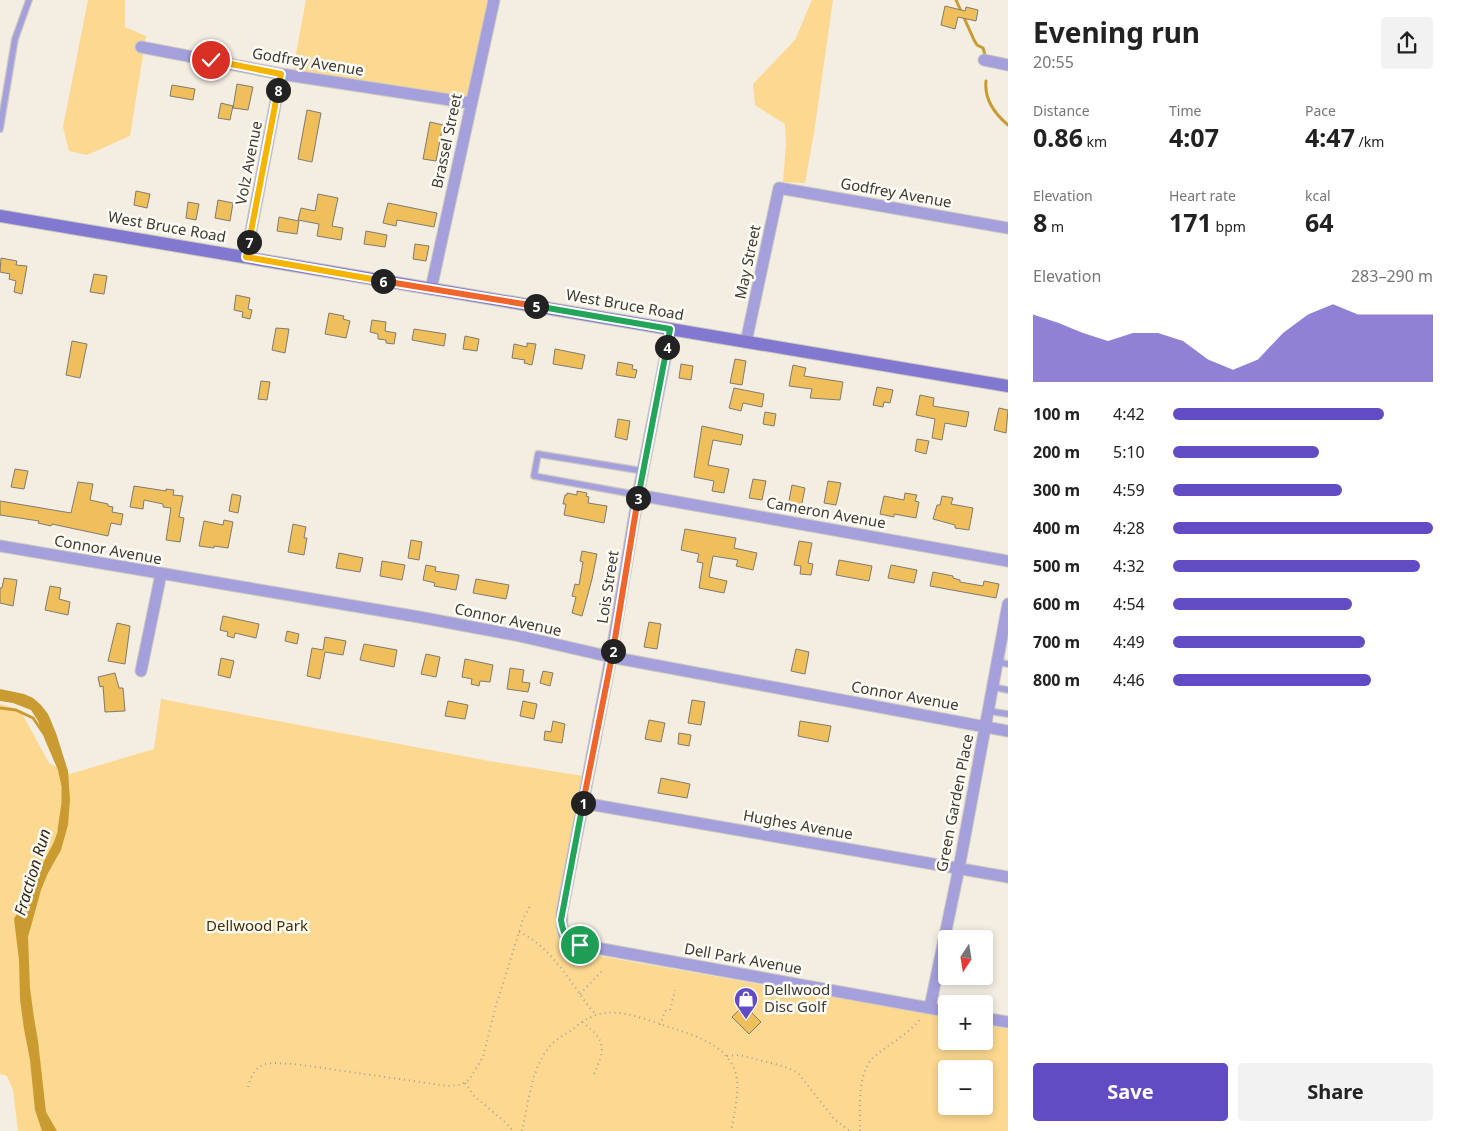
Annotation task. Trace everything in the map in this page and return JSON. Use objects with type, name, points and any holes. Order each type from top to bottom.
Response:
[{"type":"street","name":"Brassel Street","points":[[431,289],[470,103],[494,0]]},
{"type":"street","name":"Godfrey Avenue","points":[[141,47],[281,74],[470,103]]},
{"type":"street","points":[[984,60],[1008,65]]},
{"type":"street","name":"Volz Avenue","points":[[246,257],[281,74]]},
{"type":"street","name":"Godfrey Avenue","points":[[779,188],[1008,228]]},
{"type":"street","name":"May Street","points":[[746,342],[779,188]]},
{"type":"street","name":"West Bruce Road","points":[[0,216],[1008,386]]},
{"type":"street","name":"Lois Street","points":[[566,938],[562,930],[562,912],[612,657],[638,495],[670,329]]},
{"type":"street","name":"Cameron Avenue","points":[[638,495],[1008,561]]},
{"type":"street","name":"Connor Avenue","points":[[0,546],[419,617],[514,635],[612,657],[1008,731]]},
{"type":"street","points":[[141,671],[161,574]]},
{"type":"street","name":"Green Garden Place","points":[[930,1008],[959,868],[992,687],[1003,663],[1008,604]]},
{"type":"street","name":"Hughes Avenue","points":[[583,803],[1008,877]]},
{"type":"street","name":"Dell Park Avenue","points":[[566,938],[572,943],[580,945],[938,1010]]},
{"type":"street","points":[[993,1020],[1008,1022]]},
{"type":"lane","points":[[0,129],[15,39],[29,0]]},
{"type":"lane","points":[[638,495],[534,476],[538,454],[643,470]]},
{"type":"lane","points":[[992,687],[1008,690]]},
{"type":"lane","points":[[988,711],[1008,714]]},
{"type":"path","points":[[248,1087],[251,1075],[256,1069],[264,1064],[276,1063],[295,1064],[448,1086],[460,1085],[469,1080],[483,1058],[495,1009],[523,919],[530,906]]},
{"type":"path","points":[[519,932],[535,942],[548,954],[596,1016]]},
{"type":"path","points":[[580,994],[603,970]]},
{"type":"path","points":[[660,1025],[665,1011],[670,1010],[675,990]]},
{"type":"path","points":[[860,1131],[862,1076],[872,1058],[914,1028],[930,1008]]},
{"type":"path","points":[[522,1131],[533,1080],[544,1056],[554,1042],[582,1022],[606,1013],[618,1013],[705,1040],[716,1046],[727,1056],[735,1072],[736,1094],[731,1131]]},
{"type":"path","points":[[582,1022],[595,1033],[603,1047],[602,1056],[593,1076]]},
{"type":"path","points":[[727,1056],[739,1055],[775,1064],[788,1068],[798,1074],[835,1120],[850,1131]]},
{"type":"path","points":[[464,1082],[474,1096],[513,1131]]},
{"type":"green space","points":[[88,0],[125,0],[125,27],[146,36],[130,136],[87,155],[69,151],[63,127]]},
{"type":"green space","points":[[306,0],[488,0],[466,99],[293,70]]},
{"type":"green space","points":[[812,0],[833,0],[814,133],[805,183],[783,182],[786,144],[785,124],[755,105],[753,84],[795,40]]},
{"type":"green space","name":"Dellwood Park","points":[[161,699],[489,761],[583,776],[556,918],[559,941],[575,951],[938,1016],[938,1050],[993,1050],[993,1026],[1008,1029],[1008,1131],[18,1131],[13,1090],[7,1076],[0,1074],[0,704],[20,710],[49,763],[70,774],[154,749]]},
{"type":"shaded area","points":[[0,689],[24,694],[33,698],[41,705],[48,714],[56,733],[68,771],[70,800],[68,825],[61,850],[41,890],[28,937],[30,988],[46,1112],[57,1131],[42,1131],[35,1110],[30,1060],[20,999],[19,960],[14,919],[54,842],[61,822],[64,798],[58,770],[38,721],[31,710],[13,703],[0,701]]},
{"type":"building","points":[[945,6],[965,11],[966,7],[978,10],[976,21],[958,17],[955,29],[941,25]]},
{"type":"building","points":[[237,84],[253,87],[248,110],[233,108]]},
{"type":"building","points":[[172,85],[195,89],[193,100],[170,96]]},
{"type":"building","points":[[221,103],[233,106],[230,120],[218,118]]},
{"type":"building","points":[[307,110],[321,113],[312,162],[298,159]]},
{"type":"building","points":[[430,122],[443,125],[436,161],[423,159]]},
{"type":"building","points":[[136,191],[150,194],[147,208],[134,205]]},
{"type":"building","points":[[318,194],[338,198],[332,226],[343,228],[341,240],[317,236],[319,224],[298,220],[301,208],[315,211]]},
{"type":"building","points":[[218,200],[233,203],[230,221],[215,218]]},
{"type":"building","points":[[188,202],[199,204],[196,220],[186,218]]},
{"type":"building","points":[[388,203],[437,213],[434,227],[397,220],[396,226],[383,223]]},
{"type":"building","points":[[279,217],[299,221],[297,234],[277,231]]},
{"type":"building","points":[[366,231],[387,235],[385,247],[364,244]]},
{"type":"building","points":[[415,244],[429,246],[426,261],[413,259]]},
{"type":"building","points":[[1,258],[17,261],[16,265],[27,266],[22,294],[14,292],[16,281],[9,279],[10,274],[0,272]]},
{"type":"building","points":[[94,274],[107,276],[104,294],[90,292]]},
{"type":"building","points":[[236,295],[250,298],[248,309],[252,310],[250,319],[242,317],[243,312],[234,310]]},
{"type":"building","points":[[329,313],[344,316],[343,319],[350,321],[346,338],[325,334]]},
{"type":"building","points":[[372,320],[386,322],[385,331],[396,333],[394,344],[378,339],[378,334],[370,332]]},
{"type":"building","points":[[276,328],[289,329],[285,353],[272,350]]},
{"type":"building","points":[[414,329],[446,334],[444,346],[412,340]]},
{"type":"building","points":[[465,336],[479,339],[477,351],[463,349]]},
{"type":"building","points":[[72,341],[87,344],[80,378],[66,375]]},
{"type":"building","points":[[527,343],[536,344],[532,365],[524,363],[525,360],[512,358],[514,344],[527,347]]},
{"type":"building","points":[[555,349],[585,355],[582,369],[553,364]]},
{"type":"building","points":[[735,359],[746,361],[742,385],[730,383]]},
{"type":"building","points":[[618,362],[633,365],[632,369],[637,370],[635,378],[616,375]]},
{"type":"building","points":[[681,364],[693,366],[691,380],[679,378]]},
{"type":"building","points":[[793,365],[806,368],[804,376],[843,382],[840,400],[810,398],[812,389],[789,386]]},
{"type":"building","points":[[261,381],[270,382],[267,400],[258,399]]},
{"type":"building","points":[[877,387],[893,390],[890,403],[884,402],[883,407],[873,405]]},
{"type":"building","points":[[734,388],[764,394],[762,407],[743,403],[741,411],[729,408]]},
{"type":"building","points":[[920,395],[934,398],[933,406],[969,412],[966,427],[945,423],[942,440],[932,438],[935,419],[916,415]]},
{"type":"building","points":[[999,408],[1008,410],[1006,433],[994,430]]},
{"type":"building","points":[[765,412],[776,414],[774,426],[763,424]]},
{"type":"building","points":[[618,419],[630,421],[627,440],[615,437]]},
{"type":"building","points":[[702,426],[743,435],[741,445],[713,440],[708,465],[729,469],[724,493],[712,491],[714,481],[694,477]]},
{"type":"building","points":[[917,439],[929,441],[926,454],[915,451]]},
{"type":"building","points":[[15,469],[28,471],[24,489],[11,487]]},
{"type":"building","points":[[753,479],[766,481],[762,500],[749,498]]},
{"type":"building","points":[[828,481],[841,483],[836,505],[824,503]]},
{"type":"building","points":[[78,482],[93,484],[90,500],[108,504],[108,506],[113,507],[112,512],[123,514],[121,525],[111,523],[108,536],[52,524],[51,526],[38,523],[39,521],[0,515],[0,501],[71,513]]},
{"type":"building","points":[[792,485],[805,488],[801,508],[788,506]]},
{"type":"building","points":[[134,486],[166,491],[166,489],[174,490],[173,495],[183,496],[179,517],[184,518],[180,542],[166,540],[171,508],[163,507],[163,504],[144,500],[143,509],[130,507]]},
{"type":"building","points":[[577,491],[587,493],[586,496],[589,497],[588,503],[607,506],[604,523],[564,515],[566,504],[563,504],[565,495],[567,493],[577,495]]},
{"type":"building","points":[[905,493],[917,495],[915,501],[919,502],[916,518],[894,514],[894,517],[880,514],[884,496],[904,500]]},
{"type":"building","points":[[232,494],[241,496],[238,513],[229,511]]},
{"type":"building","points":[[942,496],[953,498],[951,504],[973,508],[969,530],[955,528],[955,525],[933,519]]},
{"type":"building","points":[[224,520],[233,522],[228,548],[199,546],[204,521],[223,525]]},
{"type":"building","points":[[293,524],[306,527],[304,538],[307,538],[304,555],[288,552]]},
{"type":"building","points":[[685,529],[736,538],[734,548],[757,553],[753,570],[736,566],[738,560],[713,556],[709,577],[727,581],[724,593],[699,588],[703,563],[697,562],[699,554],[681,550]]},
{"type":"building","points":[[411,540],[422,542],[419,560],[408,558]]},
{"type":"building","points":[[799,541],[812,543],[808,563],[813,564],[811,575],[800,574],[801,566],[794,565]]},
{"type":"building","points":[[582,551],[597,554],[582,616],[572,613],[576,597],[572,596],[575,584],[579,585],[583,562],[580,561]]},
{"type":"building","points":[[339,553],[363,558],[360,572],[336,568]]},
{"type":"building","points":[[839,560],[872,566],[869,581],[836,575]]},
{"type":"building","points":[[382,561],[405,565],[402,580],[380,576]]},
{"type":"building","points":[[426,565],[436,567],[435,571],[459,575],[456,590],[434,586],[435,583],[423,580]]},
{"type":"building","points":[[891,565],[917,570],[914,583],[888,578]]},
{"type":"building","points":[[933,572],[953,576],[953,578],[960,580],[960,582],[983,586],[984,581],[999,584],[996,598],[930,586]]},
{"type":"building","points":[[4,578],[17,580],[13,606],[0,603],[0,588],[2,588]]},
{"type":"building","points":[[476,579],[509,585],[506,599],[473,593]]},
{"type":"building","points":[[50,586],[61,588],[59,599],[70,602],[68,615],[45,610]]},
{"type":"building","points":[[223,616],[259,624],[256,638],[235,633],[234,638],[227,636],[228,632],[220,630]]},
{"type":"building","points":[[649,622],[661,624],[657,649],[644,647]]},
{"type":"building","points":[[117,623],[130,626],[125,664],[108,661]]},
{"type":"building","points":[[287,631],[299,634],[297,644],[285,641]]},
{"type":"building","points":[[325,637],[346,641],[343,655],[325,652],[320,679],[307,676],[312,648],[323,650]]},
{"type":"building","points":[[364,644],[397,650],[394,667],[360,660]]},
{"type":"building","points":[[796,649],[809,652],[805,674],[791,671]]},
{"type":"building","points":[[426,654],[440,657],[436,677],[421,674]]},
{"type":"building","points":[[221,658],[234,661],[230,678],[218,675]]},
{"type":"building","points":[[465,659],[493,665],[490,682],[480,681],[479,686],[471,684],[472,679],[462,677]]},
{"type":"building","points":[[510,668],[524,670],[522,682],[530,683],[528,692],[507,689]]},
{"type":"building","points":[[543,671],[553,673],[550,686],[540,683]]},
{"type":"building","points":[[115,673],[119,688],[123,688],[125,711],[105,712],[103,686],[100,687],[98,677]]},
{"type":"building","points":[[692,700],[705,702],[701,725],[688,723]]},
{"type":"building","points":[[448,701],[468,705],[465,719],[445,716]]},
{"type":"building","points":[[523,701],[537,704],[534,719],[520,716]]},
{"type":"building","points":[[649,720],[665,723],[661,742],[645,739]]},
{"type":"building","points":[[553,721],[565,724],[562,743],[544,740],[545,731],[551,732]]},
{"type":"building","points":[[800,721],[831,726],[828,742],[798,736]]},
{"type":"building","points":[[679,733],[691,735],[689,746],[678,744]]},
{"type":"building","points":[[661,778],[690,784],[687,798],[658,793]]},
{"type":"building","name":"Dellwood Disc Golf","points":[[744,1005],[761,1022],[749,1034],[732,1017]]},
{"type":"waterway","points":[[956,0],[974,40],[977,45],[983,48],[986,58]]},
{"type":"waterway","points":[[986,81],[987,94],[991,106],[1008,125]]},
{"type":"waterway","name":"Fraction Run","points":[[0,708],[16,710],[33,718],[44,734]]},
{"type":"waterway","name":"Fraction Run","points":[[59,830],[63,789]]},
{"type":"place","name":"Dellwood Disc Golf","points":[[746,1020]]},
{"type":"route","points":[[211,60],[281,74],[246,257],[670,329],[638,495],[612,657],[562,912],[562,930],[566,938],[572,943],[580,945]]}]
